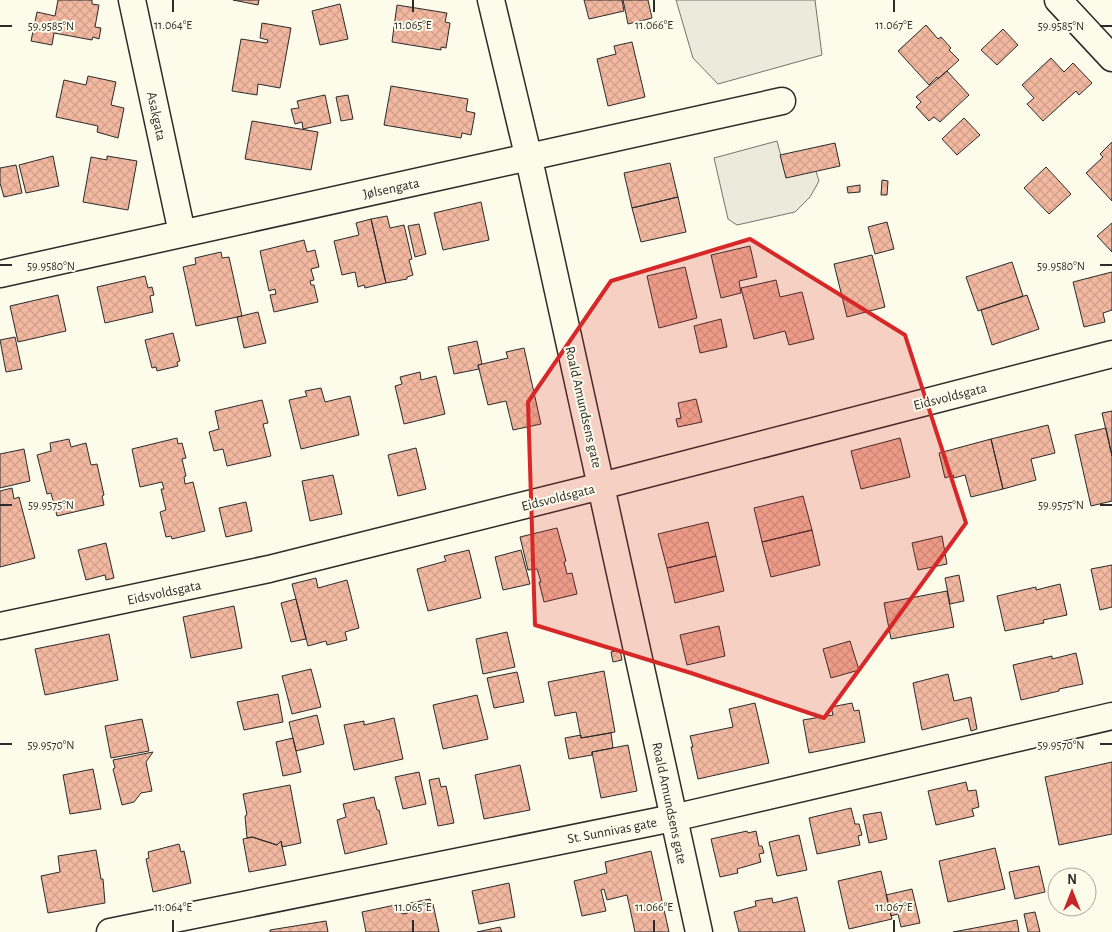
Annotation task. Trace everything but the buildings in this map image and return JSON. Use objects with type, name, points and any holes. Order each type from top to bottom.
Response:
[{"type":"street","name":"Asakgata","points":[[132,0],[182,233]]},
{"type":"street","name":"Roald Amundsens gate","points":[[491,0],[529,159],[699,932]]},
{"type":"street","points":[[1058,0],[1112,58]]},
{"type":"street","name":"Jølsengata","points":[[0,274],[529,159],[782,101]]},
{"type":"street","name":"Eidsvoldsgata","points":[[0,626],[259,571],[601,486],[1112,354]]},
{"type":"street","name":"St. Sunnivas gate","points":[[110,932],[673,818],[1112,716]]},
{"type":"highlighted area","points":[[750,239],[905,335],[966,523],[824,718],[691,673],[535,625],[528,402],[611,281]]},
{"type":"shaded area","points":[[676,0],[815,0],[822,55],[718,84],[693,58]]},
{"type":"shaded area","points":[[777,141],[786,175],[815,168],[819,181],[810,197],[795,212],[737,225],[728,219],[714,158]]}]
